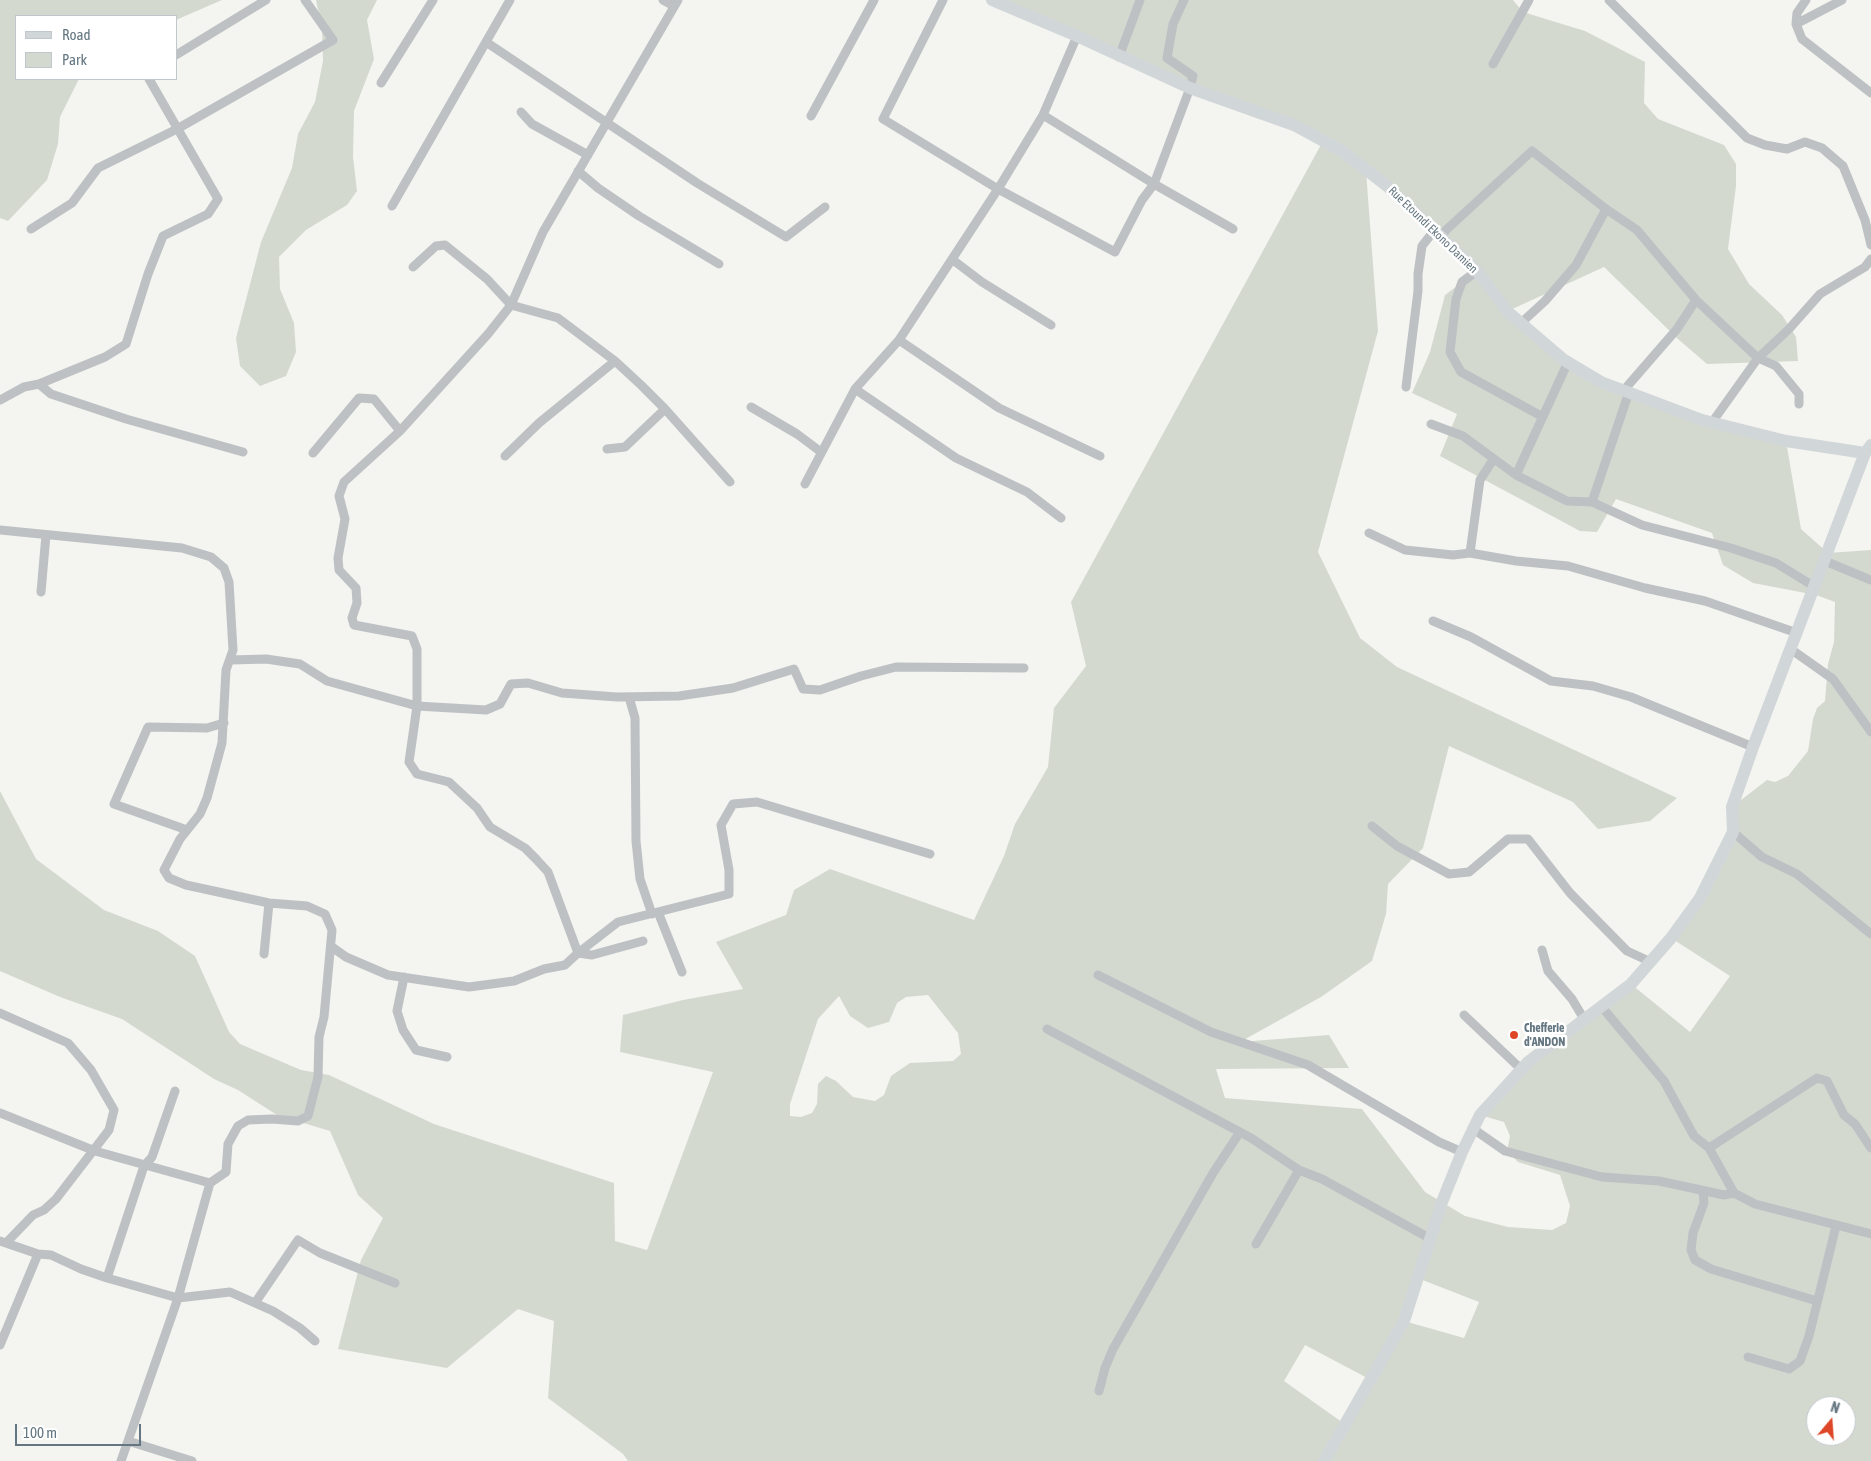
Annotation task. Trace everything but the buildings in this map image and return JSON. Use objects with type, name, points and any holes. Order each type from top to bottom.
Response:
[{"type":"street","points":[[178,54],[266,0]]},
{"type":"street","points":[[31,229],[72,203],[98,168],[177,129],[333,40],[304,0]]},
{"type":"street","points":[[381,83],[433,0]]},
{"type":"street","points":[[392,206],[510,0]]},
{"type":"street","points":[[578,953],[548,872],[525,848],[490,827],[477,808],[449,782],[418,774],[409,762],[417,706],[417,649],[412,636],[354,625],[352,618],[357,603],[356,588],[339,570],[338,558],[345,519],[339,496],[344,482],[400,431],[488,334],[511,305],[543,232],[676,3],[664,0]]},
{"type":"street","points":[[811,116],[874,0]]},
{"type":"street","points":[[943,0],[883,119],[998,189],[1115,252],[1142,200],[1154,184],[1190,88],[1193,76],[1167,58],[1173,24],[1184,0]]},
{"type":"street","name":"Rue Etoundi Ekono Damien","points":[[992,0],[1077,36],[1119,57],[1190,88],[1294,125],[1342,151],[1387,186],[1477,271],[1508,312],[1568,362],[1601,382],[1702,420],[1713,421],[1786,441],[1868,449]]},
{"type":"street","points":[[1119,57],[1140,0]]},
{"type":"street","points":[[1493,64],[1529,0]]},
{"type":"street","points":[[1609,0],[1747,138],[1765,145],[1787,149],[1805,142],[1822,148],[1843,166],[1865,220],[1871,245]]},
{"type":"street","points":[[1806,0],[1797,13],[1796,24],[1802,39],[1871,93]]},
{"type":"street","points":[[1796,24],[1842,0]]},
{"type":"street","points":[[805,484],[855,389],[898,340],[953,260],[1043,115],[1077,36]]},
{"type":"street","points":[[486,42],[579,104],[605,124],[697,183],[786,236],[825,207]]},
{"type":"street","points":[[0,400],[24,387],[38,384],[105,357],[126,344],[148,274],[163,236],[208,214],[218,199],[206,174],[177,129],[151,80]]},
{"type":"street","points":[[521,112],[532,124],[588,155]]},
{"type":"street","points":[[1043,115],[1154,184],[1233,229]]},
{"type":"street","points":[[1406,387],[1422,246],[1446,230],[1532,151],[1606,209],[1637,230],[1696,300],[1758,358],[1776,366],[1799,394],[1799,404]]},
{"type":"street","points":[[578,171],[598,188],[639,216],[719,264]]},
{"type":"street","points":[[1521,323],[1545,301],[1576,265],[1606,209]]},
{"type":"street","points":[[413,267],[436,246],[445,245],[487,279],[511,305],[558,318],[616,361],[665,409],[730,482]]},
{"type":"street","points":[[1713,421],[1758,358],[1789,329],[1820,294],[1865,267],[1871,259]]},
{"type":"street","points":[[953,260],[990,287],[1051,325]]},
{"type":"street","points":[[1477,271],[1462,282],[1456,299],[1450,352],[1461,372],[1543,417]]},
{"type":"street","points":[[1592,502],[1626,391],[1676,329],[1696,300]]},
{"type":"street","points":[[898,340],[999,408],[1100,456]]},
{"type":"street","points":[[505,456],[538,423],[616,361]]},
{"type":"street","points":[[1516,476],[1568,362]]},
{"type":"street","points":[[38,384],[51,394],[126,419],[244,452]]},
{"type":"street","points":[[855,389],[956,458],[1027,492],[1061,518]]},
{"type":"street","points":[[313,453],[359,398],[374,399],[400,431]]},
{"type":"street","points":[[751,407],[797,434],[821,452]]},
{"type":"street","points":[[606,449],[625,447],[665,409]]},
{"type":"street","points":[[1431,424],[1462,436],[1516,476],[1567,501],[1592,502],[1642,525],[1731,548],[1776,563],[1815,587]]},
{"type":"street","points":[[1324,1461],[1404,1321],[1432,1239],[1442,1202],[1472,1128],[1480,1115],[1522,1069],[1631,984],[1676,932],[1700,898],[1732,832],[1732,807],[1753,747],[1868,449]]},
{"type":"street","points":[[1470,553],[1480,480],[1493,460]]},
{"type":"street","points":[[0,530],[182,548],[211,557],[224,568],[229,582],[233,650],[226,670],[222,743],[207,798],[200,814],[187,830],[164,870],[169,878],[186,885],[269,903],[307,906],[325,914],[332,930],[330,968],[324,1017],[319,1037],[318,1077],[308,1116],[298,1121],[272,1118],[248,1120],[238,1126],[228,1144],[226,1172],[210,1183],[178,1298],[122,1461]]},
{"type":"street","points":[[1369,533],[1405,550],[1453,555],[1470,553],[1516,561],[1568,566],[1646,588],[1705,601],[1797,633]]},
{"type":"street","points":[[41,592],[46,535]]},
{"type":"street","points":[[1825,561],[1871,580]]},
{"type":"street","points":[[1433,621],[1471,637],[1551,681],[1593,686],[1631,697],[1753,747]]},
{"type":"street","points":[[1792,650],[1833,679],[1871,732]]},
{"type":"street","points":[[230,660],[266,658],[300,664],[327,681],[417,706],[486,710],[500,704],[512,684],[528,683],[562,693],[630,697],[679,696],[733,688],[794,669],[803,689],[820,690],[861,676],[896,667],[1024,668]]},
{"type":"street","points":[[630,697],[635,718],[636,841],[640,879],[682,972]]},
{"type":"street","points":[[187,830],[114,804],[148,726],[207,728],[224,723]]},
{"type":"street","points":[[332,947],[346,957],[388,975],[469,987],[496,985],[514,981],[544,969],[565,965],[618,922],[730,894],[729,870],[721,825],[733,804],[757,802],[930,854]]},
{"type":"street","points":[[1372,826],[1398,846],[1450,874],[1469,872],[1508,839],[1528,839],[1570,893],[1627,951],[1651,962]]},
{"type":"street","points":[[1732,832],[1762,857],[1797,874],[1871,934]]},
{"type":"street","points":[[264,954],[269,903]]},
{"type":"street","points":[[578,953],[592,955],[643,941]]},
{"type":"street","points":[[1542,950],[1548,971],[1572,999],[1584,1019]]},
{"type":"street","points":[[330,968],[346,957]]},
{"type":"street","points":[[1098,975],[1211,1032],[1308,1065],[1439,1142],[1462,1152]]},
{"type":"street","points":[[404,977],[397,1011],[404,1030],[416,1050],[447,1057]]},
{"type":"street","points":[[1601,1006],[1664,1081],[1694,1136],[1709,1148],[1734,1193],[1755,1204],[1871,1234]]},
{"type":"street","points":[[0,1014],[68,1043],[91,1070],[114,1110],[109,1130],[95,1151],[56,1199],[44,1210],[33,1215],[3,1242],[38,1254],[51,1255],[81,1269],[107,1278],[178,1298],[230,1292],[255,1303],[300,1328],[315,1341]]},
{"type":"street","points":[[1464,1015],[1522,1069]]},
{"type":"street","points":[[1047,1029],[1240,1132],[1299,1170],[1322,1179],[1432,1239]]},
{"type":"street","points":[[1709,1148],[1816,1078],[1827,1081],[1844,1115],[1855,1124],[1871,1148]]},
{"type":"street","points":[[107,1278],[144,1166],[152,1157],[175,1091]]},
{"type":"street","points":[[0,1113],[95,1151],[210,1183]]},
{"type":"street","points":[[1472,1128],[1505,1151],[1602,1177],[1659,1181],[1724,1195],[1734,1193]]},
{"type":"street","points":[[1099,1391],[1105,1368],[1113,1349],[1213,1173],[1240,1132]]},
{"type":"street","points":[[1256,1244],[1299,1170]]},
{"type":"street","points":[[1703,1191],[1704,1203],[1693,1233],[1691,1250],[1695,1260],[1711,1269],[1817,1301]]},
{"type":"street","points":[[1748,1357],[1790,1368],[1800,1361],[1836,1226]]},
{"type":"street","points":[[255,1303],[298,1240],[320,1253],[394,1283]]},
{"type":"street","points":[[0,1345],[38,1254]]},
{"type":"street","points":[[128,1441],[192,1461]]},
{"type":"green space","points":[[0,0],[222,0],[178,19],[178,15],[15,15],[15,80],[78,80],[60,117],[58,144],[47,180],[8,221],[0,218]]},
{"type":"green space","points":[[316,0],[377,0],[367,20],[374,59],[354,111],[353,157],[357,191],[347,205],[306,230],[279,257],[280,289],[294,323],[296,352],[286,376],[260,386],[240,366],[236,338],[261,242],[292,168],[298,134],[315,102],[323,61],[322,28]]},
{"type":"green space","points":[[993,0],[1513,0],[1523,12],[1585,31],[1645,62],[1644,103],[1658,119],[1724,145],[1736,164],[1736,186],[1728,249],[1749,284],[1782,315],[1796,337],[1798,361],[1707,364],[1678,339],[1604,267],[1508,311],[1601,382],[1786,441],[1801,529],[1828,553],[1871,550],[1871,1461],[628,1461],[623,1454],[548,1398],[554,1321],[518,1309],[447,1368],[338,1349],[361,1260],[383,1218],[358,1195],[330,1131],[277,1115],[238,1090],[214,1079],[122,1019],[60,997],[0,971],[0,791],[36,859],[104,910],[158,931],[195,956],[229,1032],[240,1044],[301,1070],[329,1075],[434,1124],[614,1183],[615,1241],[647,1250],[713,1072],[620,1052],[623,1015],[683,1000],[743,989],[716,942],[786,915],[794,890],[830,869],[974,920],[1004,856],[1015,824],[1048,767],[1054,708],[1086,666],[1071,602],[1323,141]],"holes":[[[1366,171],[1477,271],[1445,295],[1430,352],[1412,393],[1457,414],[1440,456],[1580,531],[1597,532],[1616,499],[1712,533],[1723,565],[1753,583],[1816,595],[1835,602],[1834,642],[1828,664],[1825,701],[1817,708],[1813,719],[1808,751],[1788,776],[1775,782],[1767,780],[1732,807],[1733,832],[1671,938],[1730,976],[1690,1032],[1631,984],[1528,1062],[1480,1115],[1504,1122],[1510,1136],[1507,1151],[1518,1162],[1560,1175],[1570,1206],[1566,1223],[1552,1230],[1508,1227],[1465,1216],[1425,1192],[1362,1109],[1225,1098],[1216,1069],[1349,1068],[1329,1035],[1240,1042],[1321,997],[1372,961],[1386,914],[1388,884],[1423,848],[1449,746],[1573,802],[1598,829],[1650,821],[1677,798],[1397,667],[1360,638],[1318,552],[1378,331]],[[928,995],[958,1033],[961,1054],[953,1061],[910,1063],[891,1076],[884,1095],[875,1101],[853,1097],[836,1081],[826,1076],[818,1084],[817,1104],[812,1113],[801,1117],[790,1116],[790,1104],[818,1019],[839,996],[850,1016],[868,1028],[889,1022],[897,1003],[906,997]],[[1420,1279],[1479,1302],[1464,1338],[1404,1321]],[[1305,1345],[1371,1380],[1346,1425],[1284,1381]]]},
{"type":"place","name":"Chefferie d'ANDON","points":[[1514,1035]]}]
